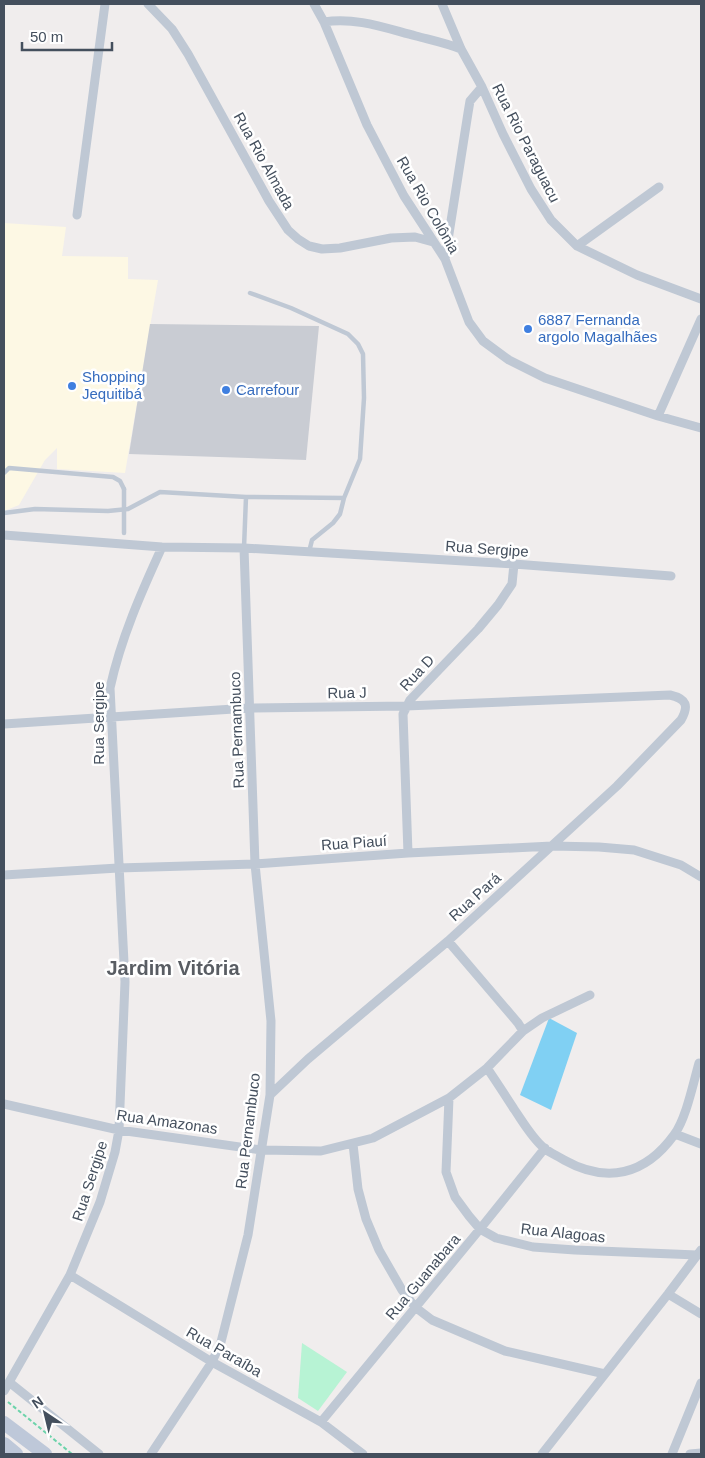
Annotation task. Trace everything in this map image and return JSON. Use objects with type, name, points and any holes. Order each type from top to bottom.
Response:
[{"type":"main road","points":[[4,1423],[45,1454]]},
{"type":"main road","points":[[4,1444],[16,1454]]},
{"type":"street","points":[[77,215],[105,4]]},
{"type":"street","name":"Rua Rio Almada","points":[[148,4],[172,29],[188,54],[269,201],[288,230],[298,239],[309,246],[322,250],[391,238],[415,237],[433,242]]},
{"type":"street","name":"Rua Rio Colônia","points":[[314,4],[324,22],[367,125],[404,196],[445,259],[469,322],[483,342],[509,360],[545,378],[658,416],[701,428]]},
{"type":"street","name":"Rua Rio Paraguacu","points":[[442,4],[461,49],[482,87],[503,134],[551,220],[578,246],[637,275],[701,299]]},
{"type":"street","points":[[324,22],[341,19],[366,23],[445,43],[461,49]]},
{"type":"street","points":[[445,259],[470,100],[482,87]]},
{"type":"street","points":[[578,246],[659,187]]},
{"type":"street","points":[[658,416],[701,319]]},
{"type":"street","points":[[4,535],[162,547]]},
{"type":"street","name":"Rua Sergipe","points":[[4,1392],[70,1276],[100,1202],[115,1152],[119,1130],[125,982],[110,688],[116,661],[135,607],[162,547],[244,548],[514,564],[671,576]]},
{"type":"street","name":"Rua Pernambuco","points":[[151,1454],[212,1362],[222,1342],[248,1235],[270,1095],[270,1021],[255,864],[244,548]]},
{"type":"street","name":"Rua D","points":[[408,853],[403,714],[410,700],[478,629],[498,605],[512,584],[514,564]]},
{"type":"street","name":"Rua J","points":[[4,724],[249,708],[406,706],[670,695],[680,698],[686,707]]},
{"type":"street","name":"Rua Pará","points":[[270,1095],[308,1059],[448,941],[552,846],[630,773],[680,720],[685,713],[686,707]]},
{"type":"street","name":"Rua Piauí","points":[[4,875],[118,868],[255,864],[408,853],[552,846],[634,850],[681,865],[701,877]]},
{"type":"street","points":[[448,941],[518,1023],[523,1032]]},
{"type":"street","name":"Rua Amazonas","points":[[4,1104],[119,1130],[261,1150],[320,1151],[373,1138],[449,1098],[487,1068],[523,1032],[542,1018],[590,995]]},
{"type":"street","points":[[487,1068],[528,1129],[544,1148],[580,1169],[602,1173],[619,1173],[636,1169],[653,1159],[675,1134],[685,1110],[699,1064]]},
{"type":"street","name":"Rua Alagoas","points":[[449,1098],[446,1172],[455,1197],[480,1229],[496,1238],[533,1247],[575,1250],[699,1252]]},
{"type":"street","points":[[675,1134],[701,1144]]},
{"type":"street","points":[[352,1144],[358,1189],[366,1219],[378,1250],[402,1290],[415,1307],[432,1320],[505,1351],[605,1374]]},
{"type":"street","name":"Rua Guanabara","points":[[320,1422],[480,1229],[544,1148]]},
{"type":"street","points":[[542,1454],[699,1252]]},
{"type":"street","name":"Rua Paraíba","points":[[70,1276],[212,1362],[320,1422],[363,1454]]},
{"type":"street","points":[[668,1294],[701,1314]]},
{"type":"street","points":[[9,1382],[99,1454]]},
{"type":"street","points":[[672,1454],[701,1383]]},
{"type":"street","points":[[690,1454],[701,1453]]},
{"type":"lane","points":[[250,293],[291,308],[348,334],[358,344],[363,354],[364,398],[360,459],[344,498],[340,514],[333,523],[312,540],[309,552]]},
{"type":"lane","points":[[4,473],[9,468],[113,476],[120,481],[124,489],[123,544]]},
{"type":"lane","points":[[4,513],[35,509],[128,510],[160,492],[246,497],[344,498]]},
{"type":"lane","points":[[244,548],[246,497]]},
{"type":"path","points":[[4,1398],[72,1454]]},
{"type":"shaded area","name":"Shopping Jequitibá","points":[[4,223],[66,227],[62,256],[128,257],[128,279],[158,280],[125,473],[57,469],[57,448],[45,460],[19,505],[4,511]]},
{"type":"green space","points":[[302,1343],[347,1372],[318,1411],[298,1398]]},
{"type":"water","points":[[549,1018],[577,1033],[551,1110],[520,1095]]},
{"type":"building","name":"Carrefour","points":[[150,324],[319,326],[306,460],[129,454]]},
{"type":"place","name":"6887 Fernanda argolo Magalhães","points":[[528,329]]},
{"type":"place","name":"Shopping Jequitibá","points":[[72,386]]},
{"type":"place","name":"Carrefour","points":[[226,390]]},
{"type":"district","name":"Jardim Vitória","points":[[173,968]]}]
